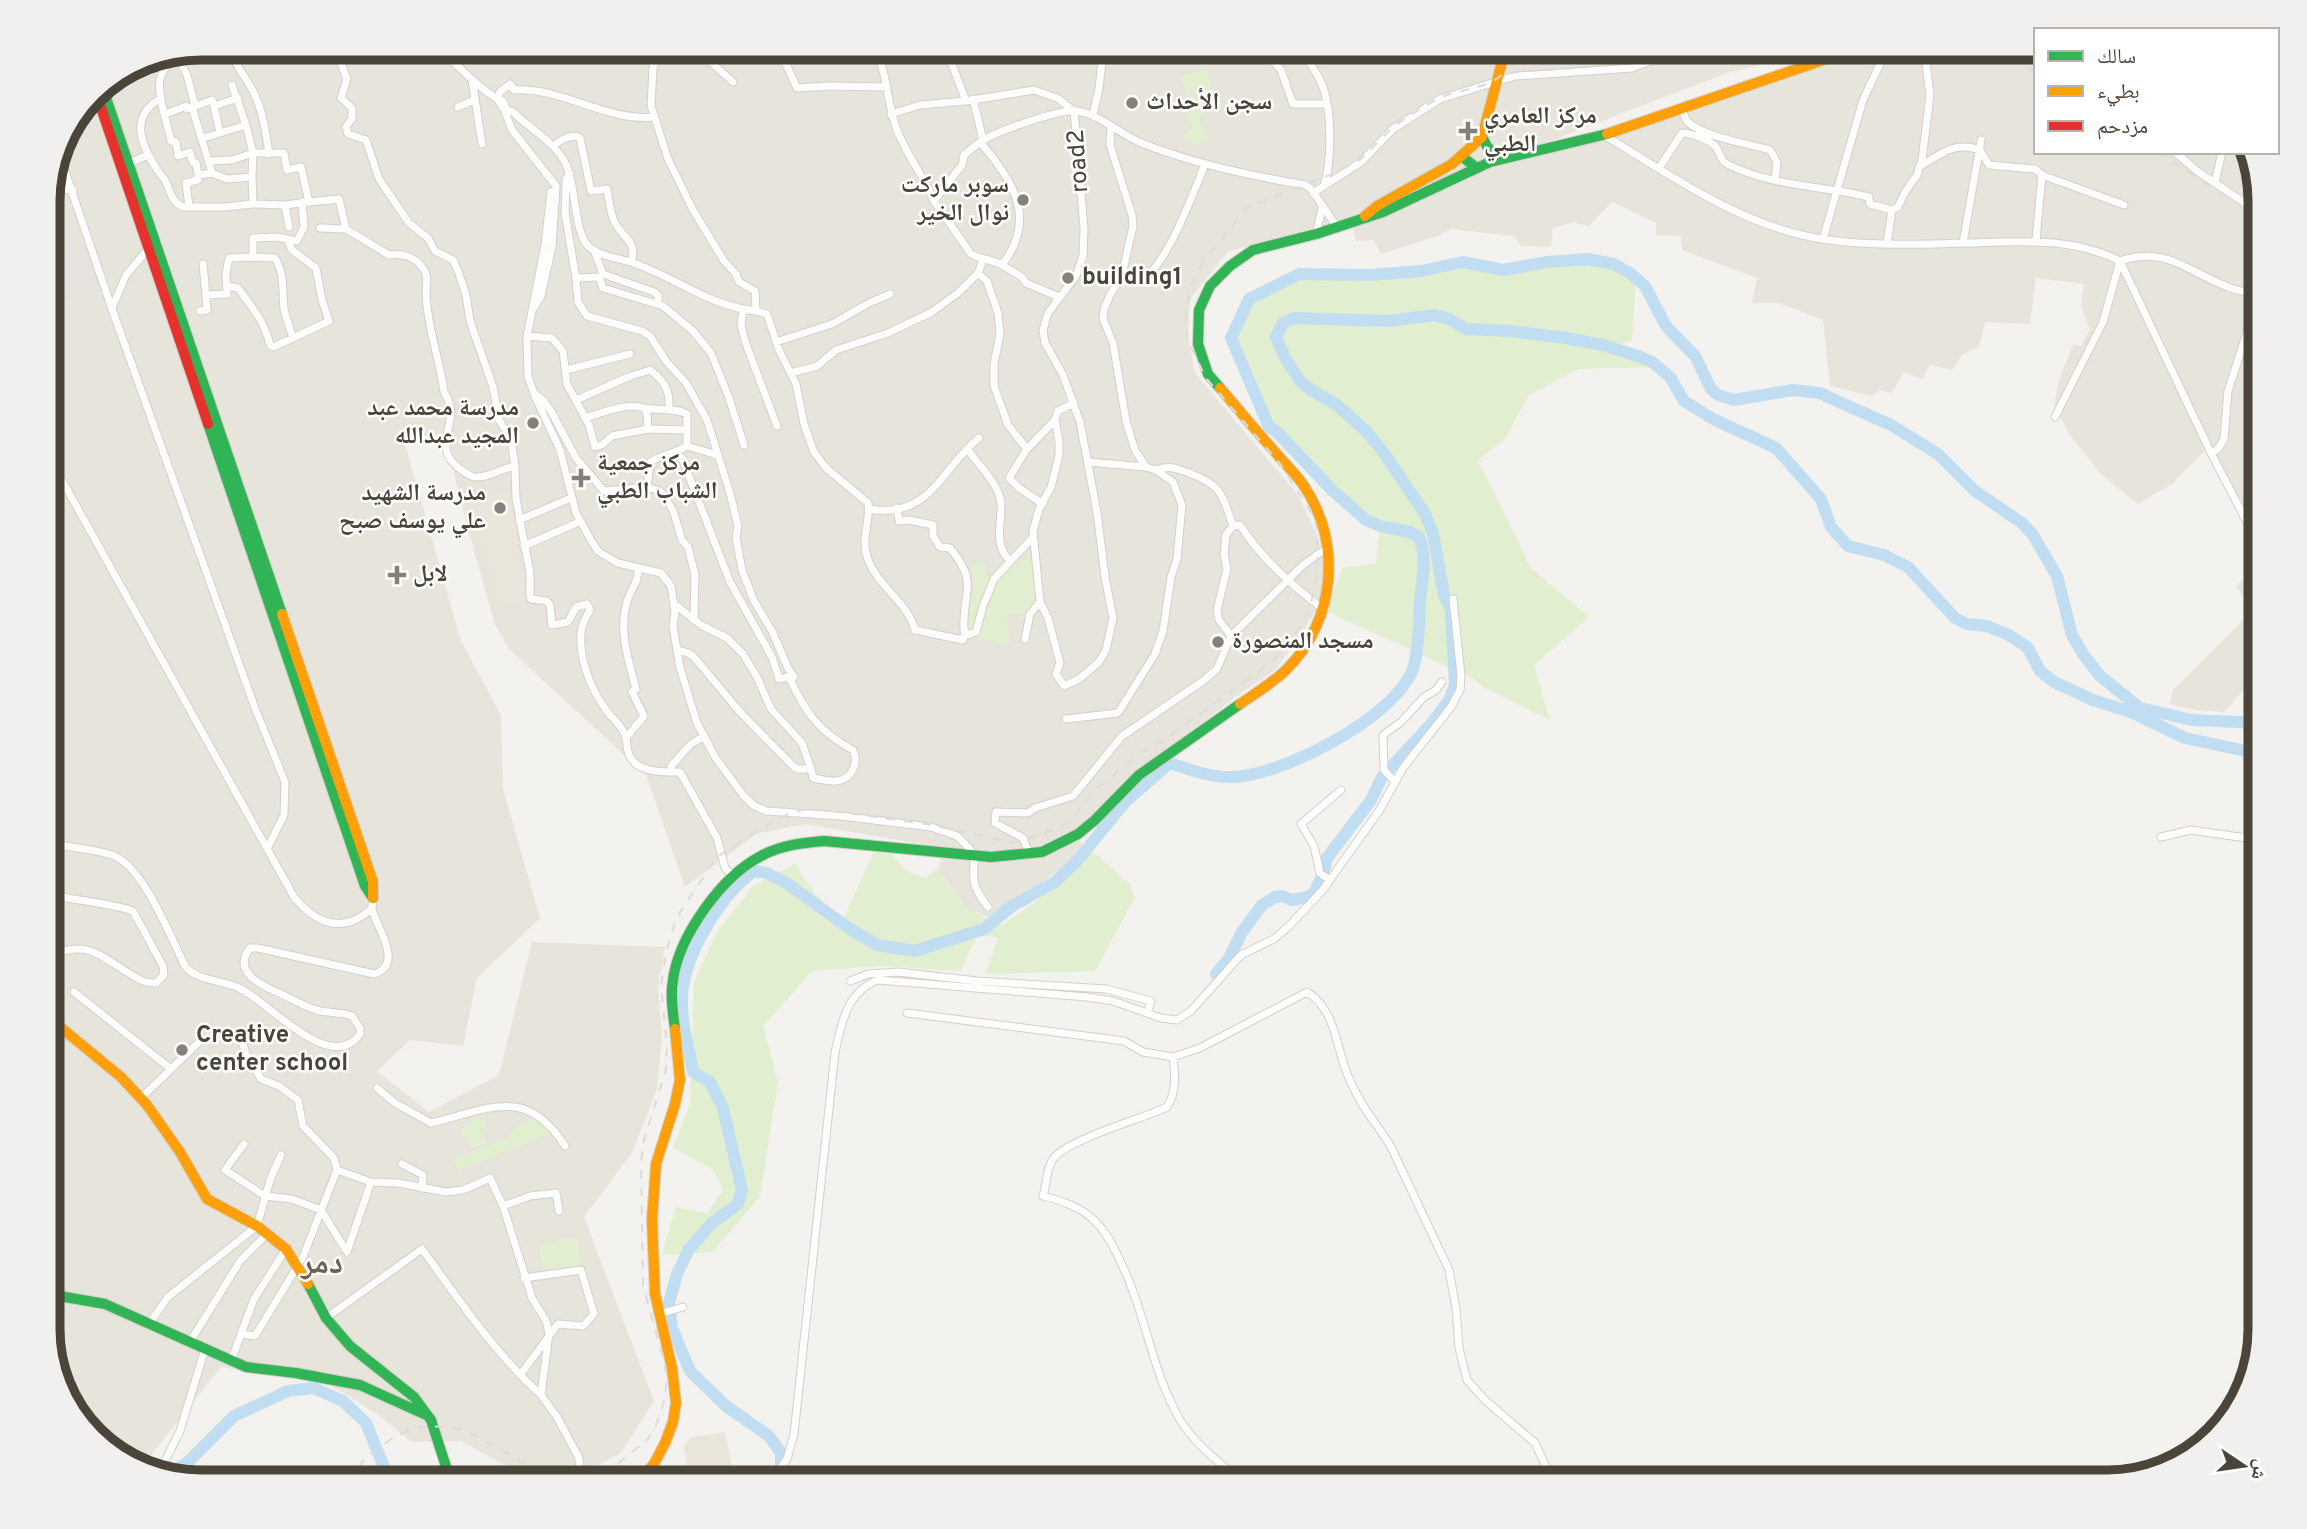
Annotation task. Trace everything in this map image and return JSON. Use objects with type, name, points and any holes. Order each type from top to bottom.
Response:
[{"type":"main road","points":[[1361,219],[1377,206],[1433,176],[1461,156],[1482,136],[1502,60]]},
{"type":"main road","points":[[650,1470],[664,1444],[676,1412],[677,1389],[656,1294],[653,1244],[655,1164],[661,1137],[677,1101],[680,1082],[672,983],[688,938],[716,891],[732,875],[772,849],[797,842],[824,841],[1004,857],[1042,852],[1079,834],[1139,775],[1288,668],[1324,610],[1329,581],[1328,547],[1323,523],[1304,486],[1208,374],[1198,345],[1199,310],[1210,286],[1230,266],[1253,250],[1316,234],[1383,212],[1504,157],[1603,135],[1823,60]]},
{"type":"main road","points":[[105,97],[146,217],[152,247]]},
{"type":"main road","points":[[99,103],[152,247],[369,869],[373,882],[373,903]]},
{"type":"main road","points":[[109,108],[122,125],[145,195],[146,217]]},
{"type":"main road","points":[[1482,136],[1488,148],[1504,157]]},
{"type":"main road","points":[[1461,156],[1477,168]]},
{"type":"main road","points":[[60,1027],[121,1077],[141,1098],[180,1152],[207,1199],[257,1226],[286,1249],[326,1318],[350,1346],[414,1397],[424,1414]]},
{"type":"main road","points":[[60,1296],[105,1304],[246,1367],[360,1385],[424,1414],[431,1420],[447,1470]]},
{"type":"main road","points":[[641,1470],[664,1444]]},
{"type":"street","points":[[234,60],[254,92],[266,132],[269,154]]},
{"type":"street","points":[[340,60],[347,79],[341,98],[348,103],[353,113],[346,127],[348,134],[366,139],[379,179],[409,223],[428,238],[435,251],[453,260],[458,271],[466,295],[470,321],[493,387],[499,420],[511,439],[516,499],[530,573],[531,599],[547,601],[550,605],[552,625],[568,622],[571,614],[580,605],[587,604],[590,609],[581,632],[585,664],[598,698],[626,737],[633,761],[655,771],[680,772],[718,838],[725,868],[732,875]]},
{"type":"street","points":[[451,60],[497,99],[512,130],[556,186],[552,247],[541,296],[532,311],[527,336],[528,377],[560,450],[566,468],[570,498],[579,522],[599,552],[618,564],[661,573],[671,586],[673,626],[680,668],[703,737],[733,782],[753,806],[766,811],[841,816],[932,827],[957,836],[970,849],[976,892],[988,907]]},
{"type":"street","points":[[655,60],[651,106],[676,178],[724,261],[736,274],[739,282],[755,291],[757,311]]},
{"type":"street","points":[[708,60],[733,82]]},
{"type":"street","points":[[784,60],[797,88],[887,87]]},
{"type":"street","points":[[880,60],[891,114],[904,145],[934,201],[964,247],[971,254],[984,260],[991,259],[1022,277],[1026,283],[1059,298],[1044,322],[1044,338],[1074,403],[1088,462],[1113,618],[1106,650],[1099,662],[1079,680],[1064,687],[1056,674],[1060,663],[1051,627],[1040,603],[1032,537],[1037,516],[1051,487],[1059,456],[1059,435],[1055,420]]},
{"type":"street","points":[[949,60],[970,100],[981,141],[1010,182],[1020,204],[1021,216],[1017,236],[1011,253],[1002,265]]},
{"type":"street","points":[[1093,115],[1099,89],[1100,60]]},
{"type":"street","points":[[1272,60],[1281,70],[1293,104],[1326,103]]},
{"type":"street","points":[[1307,60],[1320,78],[1326,103],[1329,168],[1324,186]]},
{"type":"street","points":[[1313,193],[1361,162],[1393,129],[1440,99],[1515,76],[1632,68],[1652,60]]},
{"type":"street","points":[[1823,239],[1863,100],[1880,60]]},
{"type":"street","points":[[1659,168],[1682,134],[1688,133],[1713,144],[1724,163],[1775,180],[1869,197],[1870,204],[1892,210],[1898,207],[1919,167],[1930,95],[1926,60]]},
{"type":"street","points":[[180,61],[187,75],[212,173]]},
{"type":"street","points":[[168,63],[159,83],[160,99],[171,141],[176,142],[178,156],[190,152],[198,175],[198,180],[186,183],[189,206]]},
{"type":"street","points":[[472,79],[482,144]]},
{"type":"street","points":[[497,99],[500,92],[510,84],[514,90],[545,92],[613,113],[655,117]]},
{"type":"street","points":[[232,85],[253,153],[253,204]]},
{"type":"street","name":"road2","points":[[891,114],[920,105],[1034,90],[1046,93],[1074,111],[1085,238],[1083,256],[1076,276],[1059,298]]},
{"type":"street","points":[[214,106],[238,98]]},
{"type":"street","points":[[160,99],[148,106],[140,125],[141,136],[148,155],[163,176],[169,193],[177,204],[285,205],[339,199],[346,229]]},
{"type":"street","points":[[497,99],[503,101],[506,109],[554,145],[570,174],[582,237],[588,247],[649,269],[710,299],[767,314],[776,342],[796,384],[804,424],[818,459],[865,499],[869,509],[864,534],[869,562],[908,613],[915,630],[963,640],[969,589],[964,569],[950,548],[940,547],[933,536],[933,525],[909,520],[899,521],[897,508]]},
{"type":"street","points":[[166,114],[212,100],[220,133]]},
{"type":"street","points":[[458,107],[474,100]]},
{"type":"street","points":[[241,110],[258,106]]},
{"type":"street","points":[[1681,108],[1688,123],[1702,130],[1770,150],[1777,162],[1775,180]]},
{"type":"street","points":[[934,201],[962,165],[964,155],[981,141],[1051,114],[1074,111],[1093,115],[1139,142],[1205,164],[1306,185],[1337,227]]},
{"type":"street","points":[[203,138],[246,125]]},
{"type":"street","points":[[1111,127],[1110,145],[1133,220],[1122,275],[1110,295],[1103,319],[1113,343],[1126,421],[1135,450],[1146,467]]},
{"type":"street","points":[[1603,135],[1722,206],[1773,227],[1823,239],[1887,244],[2036,240],[2104,253],[2120,261],[2211,453],[2248,524]]},
{"type":"street","points":[[554,145],[569,137],[580,138],[591,191],[607,189],[614,221],[629,238],[634,250],[631,262]]},
{"type":"street","points":[[1963,243],[1981,140]]},
{"type":"street","points":[[1919,167],[1947,150],[1965,145],[1980,150],[1989,165],[2035,169],[2042,175],[2124,205]]},
{"type":"street","points":[[210,161],[232,160],[253,153],[284,153],[287,170],[301,167],[305,202],[304,227],[297,241],[277,237],[253,238],[253,257]]},
{"type":"street","points":[[2177,154],[2197,171],[2248,205]]},
{"type":"street","points":[[2215,182],[2221,154]]},
{"type":"street","points":[[134,161],[148,155]]},
{"type":"street","points":[[1144,278],[1156,267],[1166,251],[1205,164]]},
{"type":"street","points":[[64,166],[255,708],[285,782],[284,815],[268,847]]},
{"type":"street","points":[[198,175],[212,173],[227,179],[252,177]]},
{"type":"street","points":[[570,174],[566,179],[565,213],[578,302],[587,316],[642,331],[656,344],[666,361],[686,383],[707,420],[717,446],[717,455],[723,468],[738,527],[736,537],[742,570],[754,601],[794,677],[779,679],[772,657],[730,582],[682,458],[674,454]]},
{"type":"street","points":[[2036,240],[2042,175]]},
{"type":"street","points":[[60,188],[73,190]]},
{"type":"street","points":[[285,205],[289,227]]},
{"type":"street","points":[[1316,234],[1322,208]]},
{"type":"street","points":[[1887,244],[1892,210]]},
{"type":"street","points":[[320,228],[346,229],[389,256],[399,254],[412,257],[425,272],[428,310],[444,392],[451,410],[450,429],[444,446],[448,460],[476,478],[515,466]]},
{"type":"street","points":[[227,286],[238,288],[257,314],[273,347],[329,321],[316,268],[292,250],[287,239]]},
{"type":"street","points":[[112,309],[126,275],[152,247]]},
{"type":"street","points":[[594,250],[603,288],[658,304],[674,313],[711,353],[730,398],[744,445]]},
{"type":"street","points":[[2120,261],[2138,254],[2155,256],[2178,263],[2228,288],[2248,292]]},
{"type":"street","points":[[206,295],[227,294],[226,273],[229,258],[275,258],[284,285],[285,312],[293,338]]},
{"type":"street","points":[[791,373],[817,366],[836,351],[888,333],[923,317],[958,293],[978,273],[984,260]]},
{"type":"street","points":[[2055,416],[2103,322],[2120,261]]},
{"type":"street","points":[[200,312],[207,310],[203,264]]},
{"type":"street","points":[[978,273],[987,281],[999,319],[1000,334],[993,386],[1008,425],[1027,449]]},
{"type":"street","points":[[576,278],[601,276],[654,292],[658,295],[658,304]]},
{"type":"street","points":[[776,342],[832,324],[890,294]]},
{"type":"street","points":[[743,309],[741,325],[746,344],[777,426]]},
{"type":"street","points":[[2211,453],[2218,449],[2224,439],[2228,391],[2248,331]]},
{"type":"street","points":[[527,336],[555,340],[565,356],[567,384],[585,418],[595,447],[617,434],[648,429],[687,429]]},
{"type":"street","points":[[566,370],[630,354]]},
{"type":"street","points":[[576,400],[650,370],[668,389],[669,410]]},
{"type":"street","points":[[534,393],[552,413],[576,458],[604,491],[647,487],[660,491],[673,510],[682,540],[688,547],[695,575],[694,620]]},
{"type":"street","points":[[1042,504],[1009,478],[1027,449],[1055,420],[1058,411],[1074,403]]},
{"type":"street","points":[[585,418],[636,406],[659,411],[681,411],[687,414],[687,446]]},
{"type":"street","points":[[644,408],[648,429]]},
{"type":"street","points":[[869,509],[897,508],[912,505],[924,498],[979,438]]},
{"type":"street","points":[[647,487],[650,462],[658,457],[674,454],[687,446],[717,455]]},
{"type":"street","points":[[967,448],[982,464],[997,491],[1001,504],[1000,542],[1010,560]]},
{"type":"street","points":[[1066,719],[1118,713],[1155,654],[1163,631],[1171,577],[1177,559],[1182,506],[1173,482],[1156,470],[1088,462]]},
{"type":"street","points":[[1156,470],[1166,466],[1209,480],[1220,491],[1233,526]]},
{"type":"street","points":[[60,477],[294,897],[306,912],[320,920],[352,923],[373,903],[388,956],[382,972],[374,974],[258,948],[250,948],[244,963],[251,977],[259,983],[324,1012],[352,1016],[360,1028],[360,1034],[355,1041],[343,1046],[319,1044],[240,988],[191,974],[149,892],[123,861],[114,856],[60,845]]},
{"type":"street","points":[[519,520],[570,498]]},
{"type":"street","points":[[524,546],[579,522]]},
{"type":"street","points":[[1231,636],[1219,620],[1217,610],[1227,569],[1224,554],[1226,535],[1233,526],[1240,525],[1261,553],[1324,610]]},
{"type":"street","points":[[965,634],[971,636],[976,632],[994,579],[1032,537]]},
{"type":"street","points":[[1029,854],[1023,838],[995,822],[996,812],[1000,810],[1028,813],[1035,808],[1073,796],[1122,736],[1203,681],[1217,668],[1231,636],[1303,565],[1328,547]]},
{"type":"street","points":[[626,737],[644,716],[632,692],[636,689],[626,651],[624,627],[625,606],[639,578],[638,568]]},
{"type":"street","points":[[1390,777],[1403,768],[1451,707],[1460,690],[1461,675],[1453,599]]},
{"type":"street","points":[[1025,639],[1030,614],[1040,603]]},
{"type":"street","points":[[674,606],[727,638],[743,654],[771,709],[802,743],[813,778],[838,781],[850,775],[856,765],[853,750],[841,745],[813,720],[789,677]]},
{"type":"street","points":[[678,650],[694,657],[740,712],[794,767],[811,769]]},
{"type":"street","points":[[779,1470],[787,1459],[794,1434],[835,1053],[845,1014],[855,995],[878,980],[1087,997],[1149,1008],[1161,1018],[1177,1020],[1191,1011],[1241,955],[1274,939],[1289,926],[1379,811],[1390,777],[1383,735],[1401,722],[1424,697],[1443,682]]},
{"type":"street","points":[[673,772],[671,766],[691,744],[703,737]]},
{"type":"street","points":[[1326,878],[1314,846],[1301,824],[1341,790]]},
{"type":"street","points":[[2161,837],[2191,830],[2248,838]]},
{"type":"street","points":[[60,897],[113,904],[133,911],[163,965],[164,975],[156,983],[144,982],[85,948],[60,951]]},
{"type":"street","points":[[850,981],[867,974],[898,972],[977,981],[1106,989],[1151,1001],[1149,1008]]},
{"type":"street","points":[[74,992],[171,1069]]},
{"type":"street","points":[[907,1013],[1124,1041],[1143,1052],[1173,1057],[1200,1048],[1307,992],[1315,997],[1325,1009],[1346,1071],[1363,1105],[1391,1147],[1449,1270],[1456,1308],[1458,1348],[1467,1380],[1485,1400],[1535,1443],[1547,1470]]},
{"type":"street","points":[[241,1335],[255,1336],[303,1257],[337,1170],[334,1158],[303,1126],[298,1100],[290,1092],[259,1076],[243,1044],[248,1032]]},
{"type":"street","points":[[141,1098],[197,1044]]},
{"type":"street","points":[[1173,1057],[1173,1095],[1167,1107],[1112,1128],[1062,1152],[1052,1162],[1043,1196],[1057,1199],[1084,1212],[1108,1237],[1129,1279],[1160,1377],[1174,1409],[1207,1453],[1228,1470]]},
{"type":"street","points":[[377,1088],[395,1103],[431,1123],[507,1105],[526,1108],[542,1118],[565,1146]]},
{"type":"street","points":[[244,1144],[225,1170],[265,1196],[292,1199],[321,1210],[347,1252],[371,1182]]},
{"type":"street","points":[[149,1324],[168,1297],[257,1226],[281,1155]]},
{"type":"street","points":[[402,1164],[422,1175],[422,1188]]},
{"type":"street","points":[[337,1170],[371,1182],[398,1183],[446,1192],[463,1190],[490,1178],[503,1206],[524,1278],[549,1333],[541,1395]]},
{"type":"street","points":[[503,1206],[530,1196],[556,1193],[559,1211]]},
{"type":"street","points":[[190,1342],[240,1261],[268,1233]]},
{"type":"street","points":[[231,1361],[254,1299],[286,1249]]},
{"type":"street","points":[[326,1318],[422,1249],[472,1320],[520,1376],[541,1395],[557,1417],[579,1458],[580,1470]]},
{"type":"street","points":[[520,1376],[558,1324],[583,1326],[594,1314],[580,1270],[524,1278]]},
{"type":"street","points":[[661,1314],[683,1307]]},
{"type":"street","points":[[165,1461],[180,1431],[205,1349]]},
{"type":"shaded area","points":[[200,60],[1780,60],[1727,73],[1327,226],[1227,252],[1190,299],[1188,336],[1195,373],[1298,495],[1317,535],[1323,560],[1324,596],[1302,634],[1274,671],[1238,695],[1135,774],[1078,833],[1082,844],[1069,863],[991,918],[968,909],[938,869],[945,848],[805,824],[756,834],[685,887],[646,775],[508,648],[494,622],[445,435],[403,437],[461,641],[501,715],[503,789],[540,918],[477,978],[463,1046],[410,1040],[377,1071],[429,1112],[499,1075],[532,942],[665,947],[658,987],[662,1034],[657,1089],[633,1151],[584,1217],[654,1401],[621,1453],[588,1470],[514,1470],[461,1441],[412,1442],[377,1414],[329,1384],[221,1367],[148,1459],[122,1446],[108,1435],[78,1399],[67,1374],[60,1338],[60,191],[64,164],[74,138],[83,122],[108,94],[130,78],[155,67]]},
{"type":"shaded area","points":[[1844,60],[2034,60],[2034,154],[2239,154],[2248,200],[2248,521],[2207,448],[2173,483],[2138,504],[2100,473],[2070,435],[2054,406],[2059,380],[2073,344],[2081,346],[2090,329],[2081,306],[2084,284],[2036,278],[2030,324],[1985,322],[1979,347],[1962,355],[1952,370],[1930,365],[1922,379],[1903,372],[1892,393],[1879,390],[1873,396],[1830,386],[1823,320],[1779,303],[1752,303],[1757,278],[1682,250],[1681,236],[1656,235],[1656,223],[1612,202],[1589,226],[1573,222],[1553,228],[1551,247],[1522,246],[1513,236],[1452,229],[1381,254],[1374,240],[1356,241],[1353,228],[1490,168],[1653,115]]},
{"type":"shaded area","points":[[74,238],[78,253],[88,252],[103,291],[60,304],[60,243]]},
{"type":"shaded area","points":[[506,490],[520,543],[516,545],[528,601],[500,606],[471,504]]},
{"type":"shaded area","points":[[2248,574],[2248,602],[2236,587]]},
{"type":"shaded area","points":[[2248,615],[2248,685],[2224,712],[2195,710],[2170,704],[2173,690]]},
{"type":"shaded area","points":[[725,1432],[733,1470],[688,1470],[684,1447],[691,1437]]},
{"type":"green space","points":[[1207,70],[1216,104],[1199,119],[1207,139],[1197,145],[1182,137],[1193,127],[1187,114],[1183,81],[1179,75]]},
{"type":"green space","points":[[1588,259],[1614,264],[1636,277],[1632,339],[1615,349],[1659,367],[1578,369],[1529,395],[1505,439],[1478,460],[1531,568],[1589,617],[1534,665],[1550,720],[1485,688],[1458,669],[1457,671],[1324,610],[1343,568],[1376,563],[1380,526],[1366,520],[1269,427],[1231,338],[1249,299],[1299,274],[1374,275],[1421,271],[1463,262],[1503,270]]},
{"type":"green space","points":[[1035,557],[1040,602],[1030,614],[1007,614],[1010,645],[971,636],[963,625],[974,589],[971,564],[985,562],[987,577],[994,579],[1010,560]]},
{"type":"green space","points":[[1090,849],[1130,884],[1134,899],[1095,971],[986,974],[998,937],[977,936],[961,971],[878,966],[812,971],[763,1026],[778,1082],[760,1197],[712,1252],[662,1255],[676,1207],[707,1214],[723,1189],[712,1169],[673,1148],[690,1103],[694,982],[717,932],[753,886],[795,864],[816,894],[844,917],[874,852],[892,855],[907,871],[926,878],[938,869],[968,909],[1002,925],[1061,881]]},
{"type":"green space","points":[[484,1114],[487,1125],[481,1129],[487,1144],[471,1148],[467,1137],[462,1138],[460,1132],[463,1126]]},
{"type":"green space","points":[[536,1117],[545,1124],[550,1134],[458,1171],[453,1159],[508,1138],[510,1131]]},
{"type":"green space","points":[[563,1239],[578,1239],[581,1264],[553,1271],[541,1261],[540,1245]]},
{"type":"waterway","points":[[781,1470],[781,1453],[769,1436],[726,1406],[690,1371],[672,1328],[669,1303],[677,1274],[689,1249],[712,1223],[738,1204],[742,1190],[723,1108],[710,1082],[693,1072],[682,1007],[684,982],[696,946],[729,895],[754,871],[767,873],[788,884],[877,945],[915,951],[984,929],[1012,906],[1055,882],[1077,861],[1125,802],[1170,763],[1225,777],[1254,774],[1279,766],[1334,741],[1360,725],[1383,708],[1401,689],[1412,671],[1417,647],[1423,570],[1420,538],[1410,532],[1380,526],[1366,520],[1269,427],[1231,338],[1249,299],[1299,274],[1369,275],[1421,271],[1463,262],[1503,270],[1547,262],[1588,259],[1614,264],[1645,286],[1666,326],[1695,356],[1711,389],[1718,395],[1734,400],[1793,390],[1820,393],[1891,425],[1938,454],[1975,491],[2022,523],[2033,535],[2057,576],[2072,635],[2083,654],[2100,676],[2140,708],[2192,720],[2248,722]]},
{"type":"waterway","points":[[1216,974],[1262,905],[1275,897],[1282,896],[1292,900],[1314,893],[1327,858],[1371,800],[1382,777],[1432,723],[1449,700],[1455,685],[1451,610],[1444,595],[1433,533],[1425,514],[1367,432],[1337,405],[1300,381],[1276,337],[1283,323],[1294,318],[1389,321],[1435,315],[1449,319],[1466,329],[1566,338],[1603,345],[1652,362],[1670,377],[1684,401],[1713,419],[1776,448],[1821,499],[1831,527],[1848,546],[1884,555],[1908,567],[1955,618],[1967,624],[1987,626],[2009,635],[2028,648],[2040,671],[2054,682],[2093,700],[2131,712],[2185,738],[2248,751]]},
{"type":"waterway","points":[[179,1468],[234,1416],[288,1391],[313,1388],[343,1401],[366,1423],[385,1470]]},
{"type":"railway","points":[[610,1470],[648,1439],[664,1401],[667,1380],[665,1365],[643,1285],[641,1162],[644,1140],[666,1069],[667,1046],[661,986],[666,952],[676,919],[717,857],[786,815],[801,810],[824,810],[926,824],[1015,843],[1054,830],[1067,823],[1097,789],[1139,754],[1164,740],[1269,664],[1290,644],[1310,609],[1317,573],[1318,534],[1314,517],[1281,465],[1206,378],[1187,339],[1186,312],[1191,287],[1202,263],[1247,208],[1339,171],[1361,159],[1395,125],[1440,97],[1491,83],[1503,74],[1643,60]]},
{"type":"railway","points":[[2018,60],[2034,71]]},
{"type":"railway","points":[[2160,154],[2248,210]]},
{"type":"railway","points":[[357,1470],[367,1456],[394,1437],[415,1428],[444,1426],[467,1431],[537,1470]]},
{"type":"traffic: fast","points":[[106,96],[282,614]]},
{"type":"traffic: fast","points":[[1220,388],[1208,374],[1198,344],[1199,310],[1210,286],[1230,266],[1253,250],[1316,234],[1383,212],[1490,162],[1607,134]]},
{"type":"traffic: fast","points":[[1482,137],[1488,148],[1504,157]]},
{"type":"traffic: fast","points":[[1461,156],[1477,168]]},
{"type":"traffic: fast","points":[[208,424],[365,886],[373,898]]},
{"type":"traffic: fast","points":[[675,1029],[672,986],[684,945],[704,909],[717,893],[731,878],[761,856],[784,847],[824,841],[991,857],[1042,852],[1078,834],[1139,775],[1240,704]]},
{"type":"traffic: fast","points":[[308,1284],[326,1318],[350,1346],[414,1397],[431,1420],[447,1470]]},
{"type":"traffic: fast","points":[[60,1296],[105,1304],[246,1367],[360,1385],[424,1414]]},
{"type":"traffic: slow","points":[[1365,216],[1377,206],[1452,164],[1482,137],[1503,60]]},
{"type":"traffic: slow","points":[[1607,134],[1823,60]]},
{"type":"traffic: slow","points":[[1220,388],[1304,486],[1324,531],[1328,556],[1328,580],[1316,628],[1287,669],[1240,704]]},
{"type":"traffic: slow","points":[[282,614],[373,882],[373,898]]},
{"type":"traffic: slow","points":[[60,1027],[121,1077],[147,1105],[180,1152],[207,1199],[257,1226],[286,1249],[308,1284]]},
{"type":"traffic: slow","points":[[649,1470],[665,1443],[673,1422],[676,1403],[672,1368],[655,1294],[652,1220],[656,1164],[680,1080],[675,1029]]},
{"type":"traffic: jam","points":[[99,103],[208,424]]},
{"type":"place","name":"سجن الأحداث","points":[[1132,103]]},
{"type":"place","name":"مركز العامري الطبي","points":[[1468,131]]},
{"type":"place","name":"سوبر ماركت نوال الخير","points":[[1023,200]]},
{"type":"place","name":"building1","points":[[1068,278]]},
{"type":"place","name":"مدرسة محمد عبد المجيد عبدالله","points":[[533,423]]},
{"type":"place","name":"مركز جمعية الشباب الطبي","points":[[581,478]]},
{"type":"place","name":"مدرسة الشهيد علي يوسف صبح","points":[[500,508]]},
{"type":"place","name":"لابل","points":[[397,575]]},
{"type":"place","name":"مسجد المنصورة","points":[[1218,642]]},
{"type":"place","name":"Creative center school","points":[[182,1050]]},
{"type":"district","name":"دمر","points":[[322,1265]]}]
